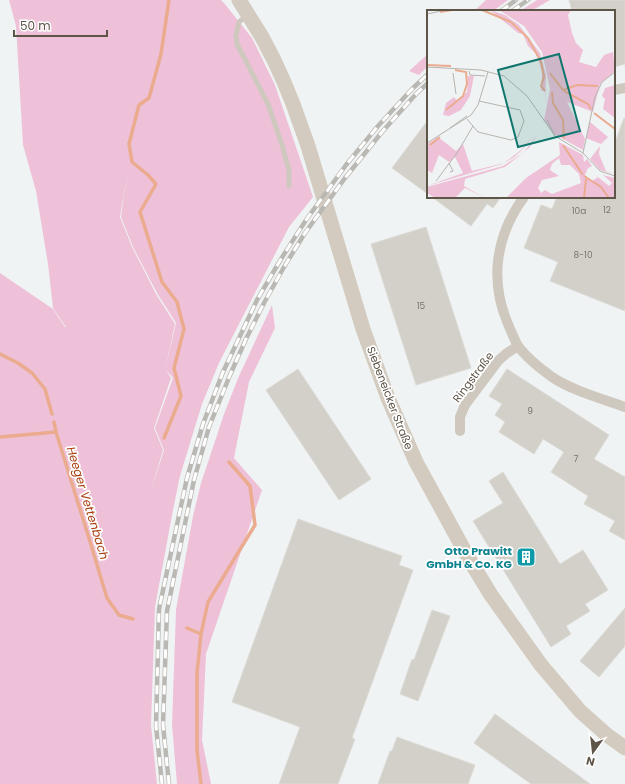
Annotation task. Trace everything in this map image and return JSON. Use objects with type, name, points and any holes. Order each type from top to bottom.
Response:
[{"type":"main road","name":"Siebeneicker Straße","points":[[239,0],[274,60],[293,104],[308,146],[364,329],[388,398],[416,462],[469,559],[491,595],[541,665],[580,711],[607,735],[625,748]]},
{"type":"street","points":[[615,90],[625,88]]},
{"type":"street","points":[[523,198],[511,216],[505,230],[499,250],[497,266],[499,294],[505,317],[518,346],[535,364],[553,377],[571,387],[625,407]]},
{"type":"street","name":"Ringstraße","points":[[460,431],[460,417],[465,405],[498,361],[518,346]]},
{"type":"lane","points":[[248,15],[239,22],[236,36],[237,44],[268,104],[289,170],[289,186]]},
{"type":"shaded area","points":[[9,0],[221,0],[252,38],[275,85],[313,197],[289,227],[219,363],[202,404],[180,476],[155,607],[151,725],[157,784],[0,784],[0,273],[53,309],[66,327],[53,308],[48,264],[36,191],[23,145],[16,26]],"holes":[[[130,172],[124,193],[121,217],[133,247],[157,293],[176,323],[165,370],[175,324],[156,294],[132,247],[120,217],[124,192]],[[166,370],[173,378],[155,428],[164,450],[151,491],[163,450],[154,428],[171,378]]]},
{"type":"shaded area","points":[[486,0],[508,0],[494,10],[475,10]]},
{"type":"shaded area","points":[[537,0],[550,0],[533,10],[522,10]]},
{"type":"shaded area","points":[[427,55],[427,67],[419,75],[409,71]]},
{"type":"shaded area","points":[[272,305],[275,328],[249,382],[234,458],[262,490],[206,654],[202,740],[211,784],[177,784],[172,725],[176,610],[193,516],[201,483],[224,414],[239,376]]},
{"type":"building","points":[[569,0],[625,0],[625,64],[615,67],[615,10],[572,10]]},
{"type":"building","points":[[624,118],[625,311],[550,281],[558,262],[524,248],[541,205],[552,209],[557,198],[615,198],[615,142]]},
{"type":"building","points":[[427,121],[427,193],[392,168]]},
{"type":"building","points":[[433,198],[500,198],[493,208],[487,204],[471,226]]},
{"type":"building","points":[[426,227],[471,368],[416,385],[371,244]]},
{"type":"building","points":[[298,369],[371,479],[339,500],[266,390]]},
{"type":"building","points":[[507,369],[609,435],[594,459],[625,477],[625,540],[609,531],[615,521],[584,504],[588,496],[551,472],[564,452],[543,439],[534,454],[499,432],[505,422],[495,415],[502,404],[489,396]]},
{"type":"building","name":"Otto Prawitt GmbH & Co. KG","points":[[503,472],[560,564],[583,550],[608,590],[585,604],[590,611],[566,626],[571,634],[551,647],[473,521],[503,503],[489,481]]},
{"type":"building","points":[[298,519],[402,556],[399,565],[413,570],[352,738],[355,739],[338,784],[279,784],[300,727],[232,702]]},
{"type":"building","points":[[625,608],[625,646],[599,677],[580,661]]},
{"type":"building","points":[[432,610],[450,616],[418,701],[400,694],[412,659],[414,660]]},
{"type":"building","points":[[495,714],[590,784],[531,784],[474,743]]},
{"type":"building","points":[[397,737],[475,765],[468,784],[378,784],[390,751],[392,751]]},
{"type":"waterway","points":[[164,438],[181,396],[174,368],[184,329],[177,302],[162,282],[140,212],[156,184],[148,175],[132,162],[129,144],[139,105],[149,98],[161,54],[169,0]]},
{"type":"waterway","points":[[0,354],[18,363],[32,373],[45,389],[52,414]]},
{"type":"waterway","points":[[54,422],[56,432]]},
{"type":"waterway","name":"Heeger Vettenbach","points":[[0,437],[56,432],[107,598],[119,615],[133,619]]},
{"type":"waterway","points":[[201,784],[197,750],[197,673],[201,634],[208,602],[255,525],[250,486],[229,462]]},
{"type":"waterway","name":"Heeger Vettenbach","points":[[187,628],[201,634]]},
{"type":"railway","points":[[502,10],[516,0]]},
{"type":"railway","points":[[513,10],[528,0]]},
{"type":"railway","points":[[162,784],[156,726],[159,609],[187,478],[203,424],[223,372],[257,300],[306,220],[346,165],[378,126],[427,75]]},
{"type":"railway","points":[[169,784],[163,725],[167,611],[194,480],[209,427],[246,339],[284,267],[305,233],[345,178],[382,132],[427,84]]},
{"type":"place","name":"Otto Prawitt GmbH & Co. KG","points":[[526,557]]}]
